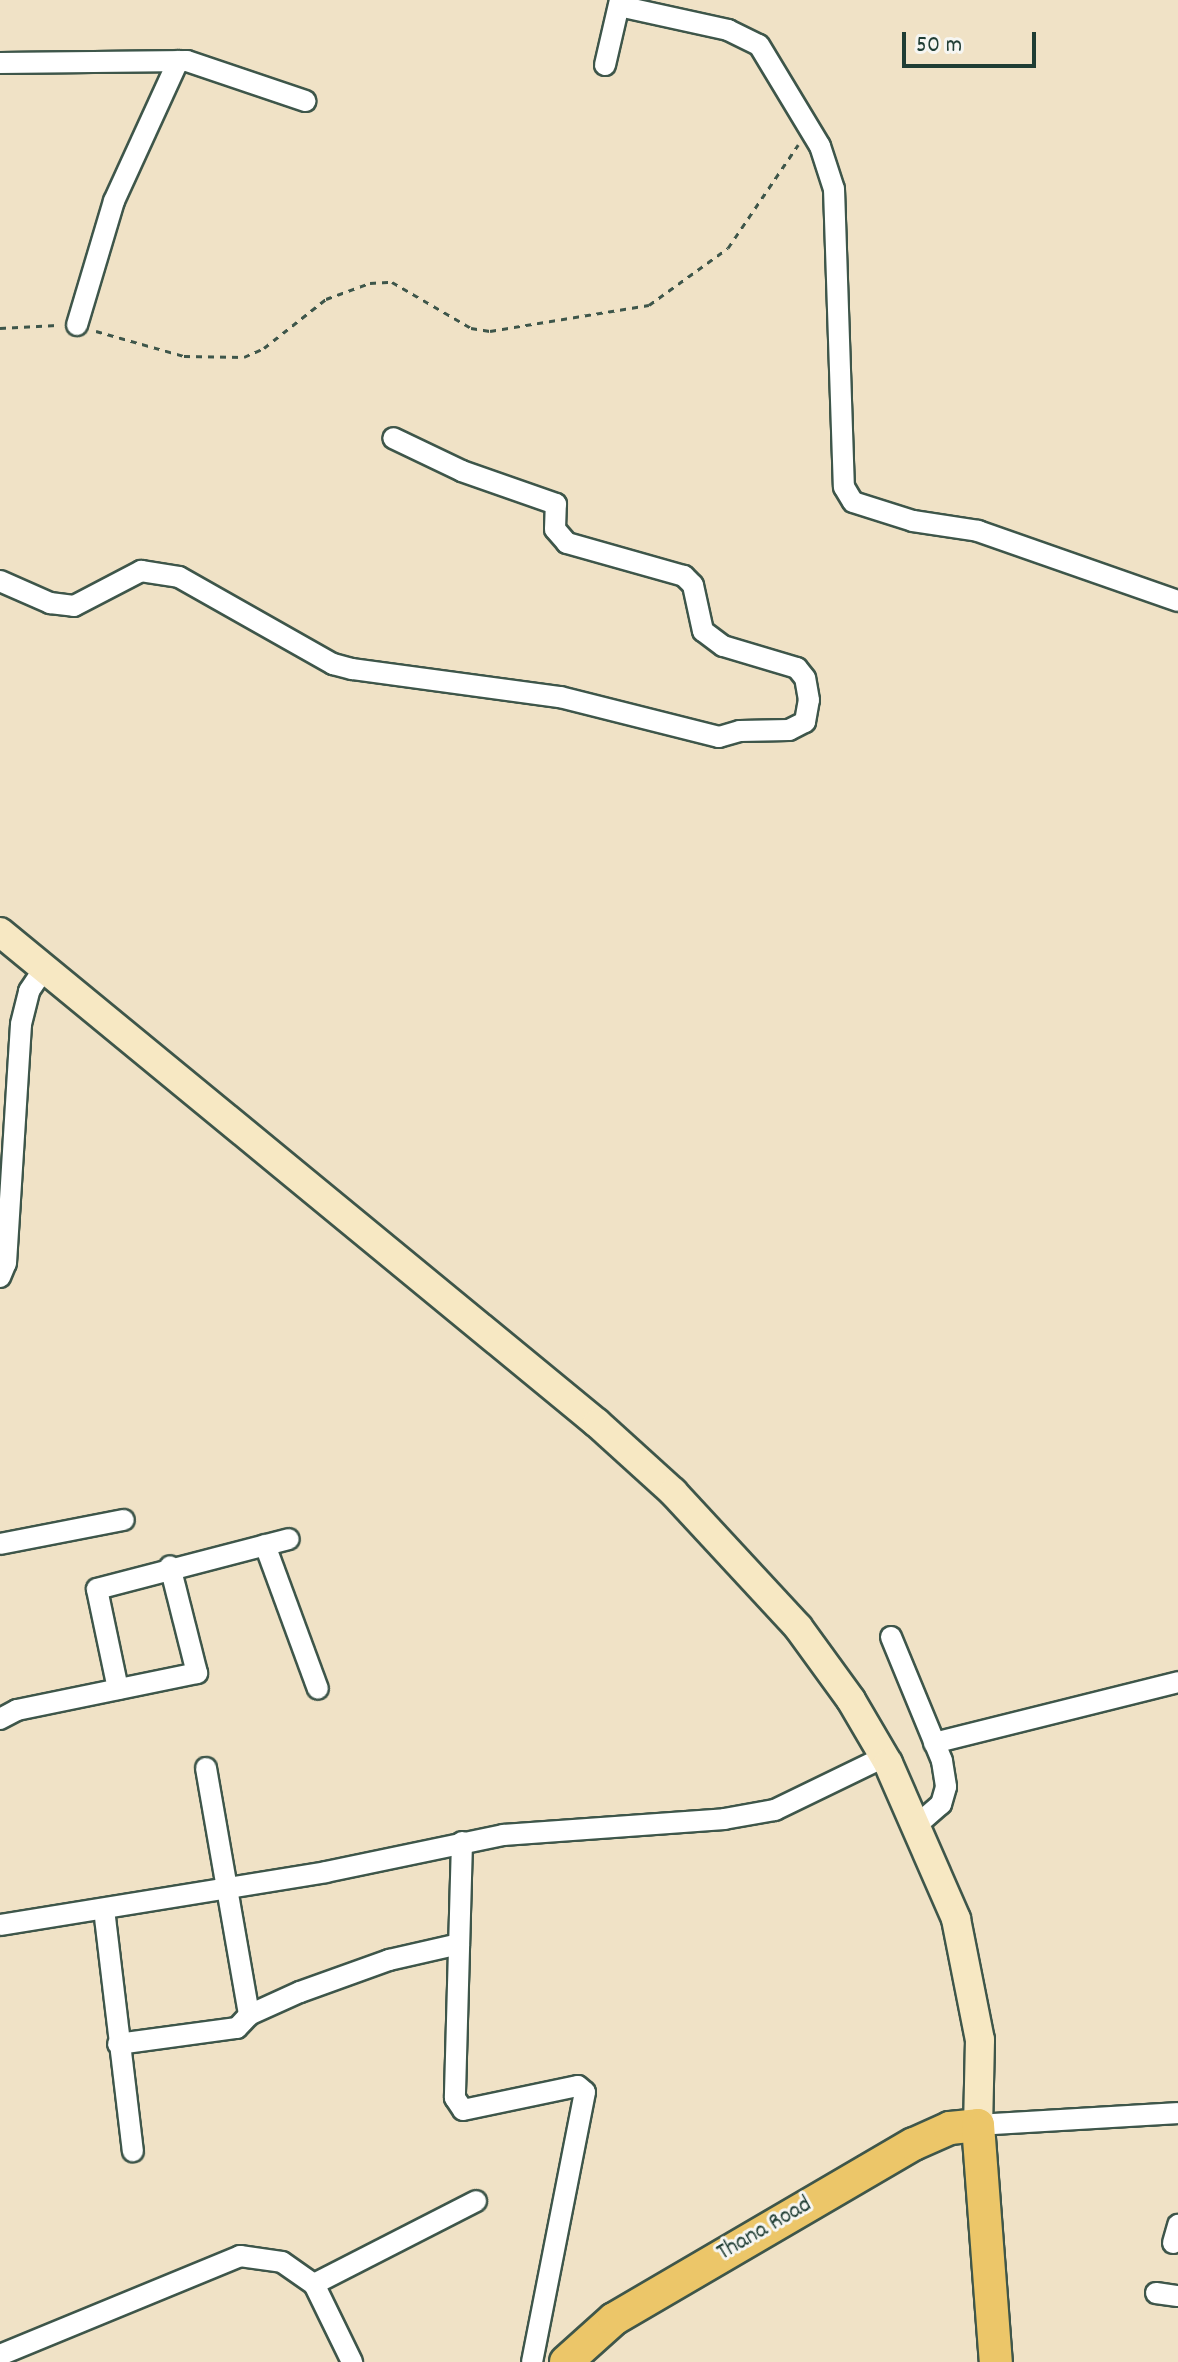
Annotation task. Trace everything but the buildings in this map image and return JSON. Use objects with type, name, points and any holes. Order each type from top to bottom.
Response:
[{"type":"highway","name":"Thana Road","points":[[566,2362],[614,2319],[900,2151],[950,2128],[978,2125]]},
{"type":"highway","points":[[978,2125],[996,2362]]},
{"type":"main road","points":[[0,932],[597,1423],[673,1492],[798,1627],[884,1757],[918,1824],[956,1919],[973,1983],[980,2040],[978,2125]]},
{"type":"street","points":[[605,65],[620,3],[728,30],[759,45],[810,130],[834,189],[844,487],[853,502],[913,521],[978,531],[1178,601]]},
{"type":"street","points":[[0,63],[178,61],[305,101]]},
{"type":"street","points":[[77,325],[114,201],[178,61]]},
{"type":"street","points":[[0,581],[50,603],[74,606],[125,575],[141,571],[169,575],[273,625],[333,664],[352,669],[560,697],[719,737],[740,731],[789,730],[805,722],[809,690],[797,668],[735,651],[703,631],[693,585],[684,576],[567,543],[555,529],[556,504],[462,471],[393,438]]},
{"type":"street","points":[[0,1277],[6,1263],[21,1024],[29,991],[44,969]]},
{"type":"street","points":[[0,1544],[124,1520]]},
{"type":"street","points":[[118,1689],[97,1589],[170,1566],[289,1539]]},
{"type":"street","points":[[265,1545],[318,1689]]},
{"type":"street","points":[[0,1719],[197,1673],[170,1566]]},
{"type":"street","points":[[891,1637],[934,1743],[946,1787],[941,1804],[918,1824]]},
{"type":"street","points":[[934,1743],[1178,1682]]},
{"type":"street","points":[[0,1925],[223,1889],[462,1842],[775,1810],[884,1757]]},
{"type":"street","points":[[206,1768],[223,1889],[249,2015]]},
{"type":"street","points":[[462,1842],[455,2098],[463,2110],[578,2086],[585,2092],[532,2362]]},
{"type":"street","points":[[104,1909],[133,2151]]},
{"type":"street","points":[[118,2044],[237,2028],[249,2015],[389,1960],[459,1944]]},
{"type":"street","points":[[978,2125],[1178,2113]]},
{"type":"street","points":[[314,2284],[476,2201]]},
{"type":"street","points":[[0,2355],[240,2256],[282,2262],[314,2284],[352,2362]]},
{"type":"street","points":[[1156,2293],[1178,2296]]},
{"type":"path","points":[[0,328],[77,325],[184,356],[244,357],[326,299],[370,283],[392,282],[471,328],[490,331],[649,305],[728,248],[810,130]]}]
